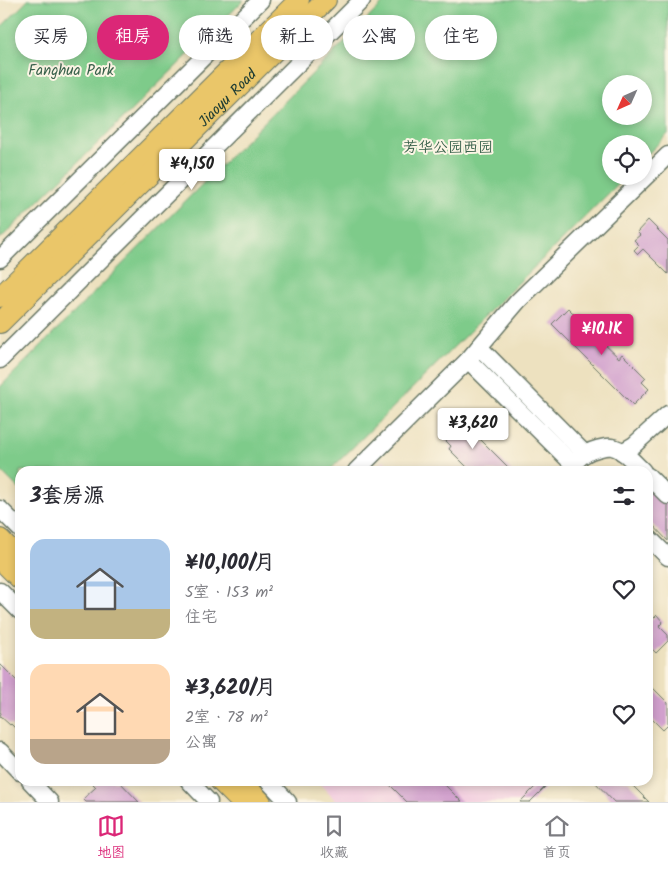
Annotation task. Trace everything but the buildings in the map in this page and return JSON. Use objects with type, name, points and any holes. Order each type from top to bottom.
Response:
[{"type":"main road","name":"Jiaoyu Road","points":[[0,296],[299,0]]},
{"type":"main road","name":"Jiaoyu Road","points":[[0,323],[326,0]]},
{"type":"main road","points":[[0,538],[15,554]]},
{"type":"main road","points":[[0,559],[15,574]]},
{"type":"main road","points":[[225,786],[241,802]]},
{"type":"main road","points":[[246,786],[261,802]]},
{"type":"street","points":[[0,259],[260,0]]},
{"type":"street","points":[[0,360],[362,0]]},
{"type":"street","points":[[361,466],[468,360],[518,301],[668,155]]},
{"type":"street","points":[[479,347],[575,463]]},
{"type":"street","points":[[468,360],[575,463]]},
{"type":"street","points":[[622,452],[634,445],[668,414]]},
{"type":"street","points":[[575,463],[590,451],[603,447],[612,447],[622,452],[637,466]]},
{"type":"street","points":[[653,481],[668,496]]},
{"type":"street","points":[[0,509],[15,524]]},
{"type":"street","points":[[653,542],[668,557]]},
{"type":"street","points":[[0,591],[15,606]]},
{"type":"street","points":[[0,752],[15,767]]},
{"type":"street","points":[[34,786],[46,800]]},
{"type":"street","points":[[194,786],[210,802]]},
{"type":"street","points":[[273,786],[288,802]]},
{"type":"shaded area","points":[[384,460],[390,466],[377,466]]},
{"type":"shaded area","points":[[322,786],[548,786],[532,802],[337,802]]},
{"type":"green space","name":"Fanghua Park","points":[[28,0],[244,0],[229,15],[179,15],[179,60],[183,60],[0,239],[0,28]]},
{"type":"green space","name":"芳华公园西园","points":[[386,0],[668,0],[668,134],[652,150],[652,135],[602,135],[602,185],[617,185],[334,466],[15,466],[15,485],[0,470],[0,387],[326,60],[333,60],[333,53],[343,43],[343,60],[415,60],[415,15],[371,15]]}]
